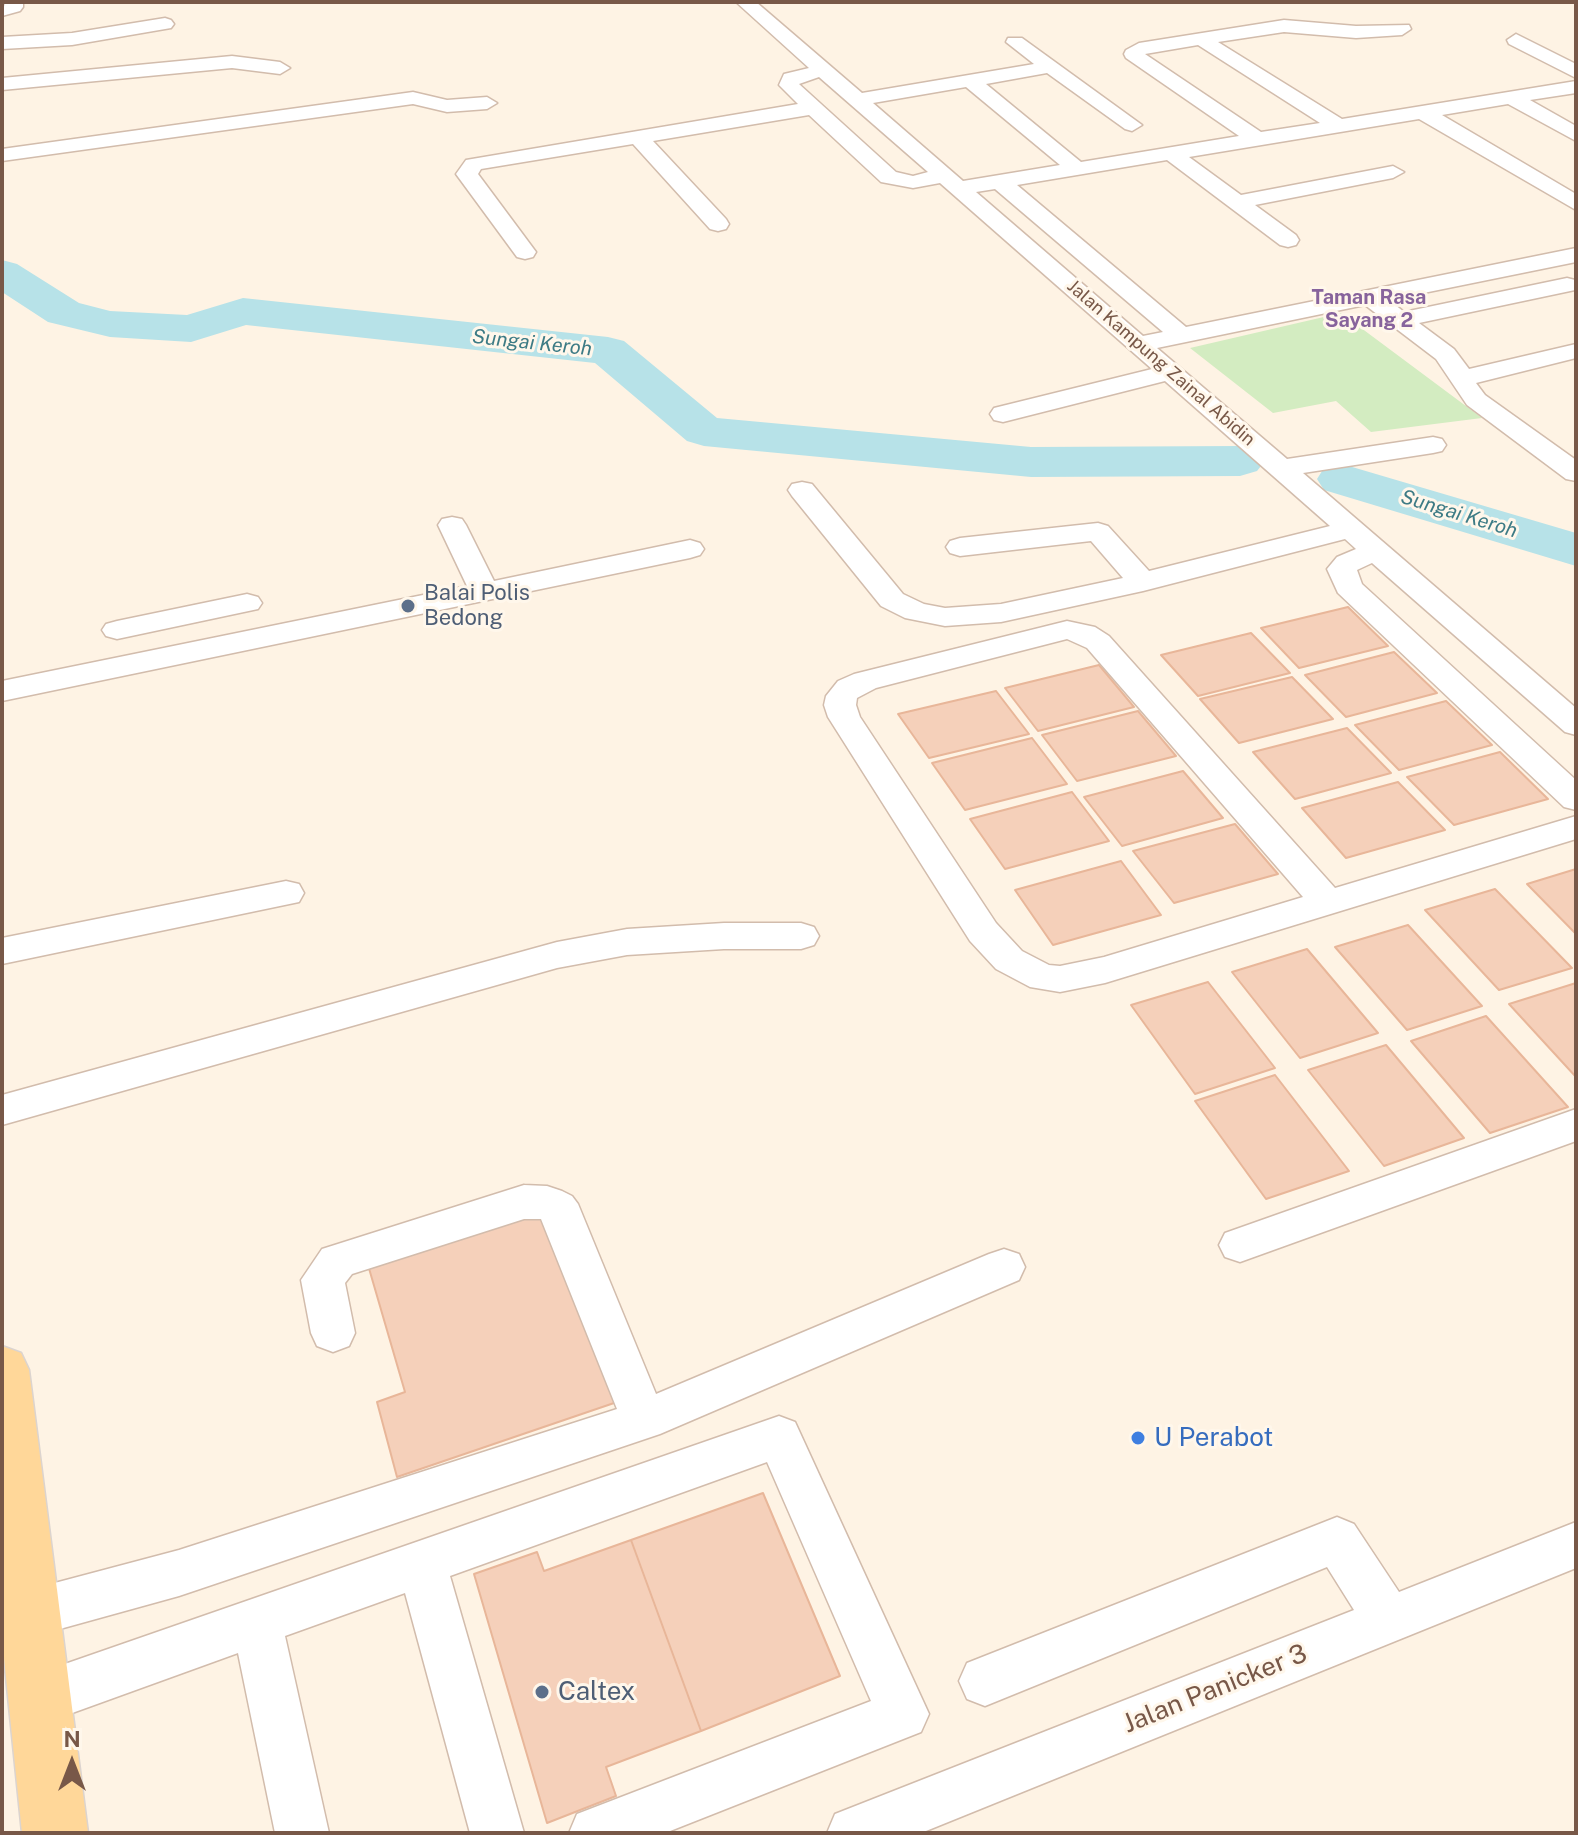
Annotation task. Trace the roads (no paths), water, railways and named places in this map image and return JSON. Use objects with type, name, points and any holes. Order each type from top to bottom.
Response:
[{"type":"main road","points":[[2,1370],[16,1616],[39,1699],[55,1833]]},
{"type":"street","points":[[2,11],[14,7],[14,2]]},
{"type":"street","name":"Jalan Kampung Zainal Abidin","points":[[745,2],[1576,725]]},
{"type":"street","points":[[2,43],[72,39],[165,24]]},
{"type":"street","points":[[1255,138],[1133,54],[1139,49],[1199,29],[1284,26],[1369,32],[1402,29]]},
{"type":"street","points":[[1199,29],[1339,126]]},
{"type":"street","points":[[1516,40],[1576,72]]},
{"type":"street","points":[[1015,42],[1132,125]]},
{"type":"street","points":[[2,84],[224,63],[247,62],[280,68]]},
{"type":"street","points":[[858,100],[1050,67]]},
{"type":"street","points":[[824,70],[799,75],[788,81],[789,85],[896,181],[913,182],[998,180],[1576,87]]},
{"type":"street","points":[[970,81],[1075,167]]},
{"type":"street","points":[[2,155],[413,98],[447,106],[487,103]]},
{"type":"street","points":[[1512,98],[1576,135]]},
{"type":"street","points":[[525,252],[467,174],[473,164],[813,108]]},
{"type":"street","points":[[1424,113],[1576,203]]},
{"type":"street","points":[[638,137],[718,224]]},
{"type":"street","points":[[1169,152],[1288,240]]},
{"type":"street","points":[[1236,202],[1393,172]]},
{"type":"street","points":[[998,180],[1181,335]]},
{"type":"street","points":[[1139,344],[1576,255]]},
{"type":"street","points":[[1535,263],[1572,287]]},
{"type":"street","points":[[1400,320],[1572,287]]},
{"type":"street","points":[[1369,297],[1445,354],[1454,363],[1460,379],[1476,400],[1576,473]]},
{"type":"street","points":[[1460,379],[1576,351]]},
{"type":"street","points":[[1547,358],[1576,378]]},
{"type":"street","points":[[1003,414],[1171,372]]},
{"type":"street","points":[[1281,468],[1433,445]]},
{"type":"street","points":[[802,490],[892,600],[916,612],[945,617],[1001,613],[1143,582],[1351,529]]},
{"type":"street","points":[[452,525],[485,592]]},
{"type":"street","points":[[960,547],[1098,532],[1143,582]]},
{"type":"street","points":[[2,691],[690,549]]},
{"type":"street","points":[[1376,551],[1347,563],[1342,569],[1348,587],[1576,799]]},
{"type":"street","points":[[117,630],[247,603]]},
{"type":"street","points":[[187,616],[197,651]]},
{"type":"street","points":[[1326,901],[1098,642],[1084,633],[1067,630],[1050,632],[865,681],[849,688],[842,696],[840,705],[844,717],[983,932],[1009,960],[1033,975],[1060,979],[1105,970],[1576,827]]},
{"type":"street","points":[[2,951],[286,893]]},
{"type":"street","points":[[2,1110],[557,955],[642,941],[724,936],[801,936]]},
{"type":"street","points":[[1240,1245],[1576,1125]]},
{"type":"street","points":[[333,1333],[323,1280],[337,1261],[524,1202],[547,1203],[557,1208],[563,1216],[644,1420]]},
{"type":"street","points":[[16,1616],[179,1573],[644,1420],[1004,1267]]},
{"type":"street","points":[[39,1699],[779,1437],[903,1714],[596,1833]]},
{"type":"street","points":[[985,1681],[1337,1540],[1389,1620]]},
{"type":"street","name":"Jalan Panicker 3","points":[[885,1827],[1576,1545]]},
{"type":"street","points":[[422,1564],[497,1833]]},
{"type":"street","points":[[257,1622],[302,1833]]},
{"type":"waterway","name":"Sungai Keroh","points":[[2,273],[64,313],[110,324],[191,329],[243,311],[608,351],[704,431],[1031,462],[1240,461]]},
{"type":"waterway","name":"Sungai Keroh","points":[[1342,479],[1576,550]]},
{"type":"place","name":"Balai Polis Bedong","points":[[408,606]]},
{"type":"place","name":"U Perabot","points":[[1138,1438]]},
{"type":"place","name":"Caltex","points":[[542,1692]]},
{"type":"district","name":"Taman Rasa Sayang 2","points":[[1369,310]]}]
